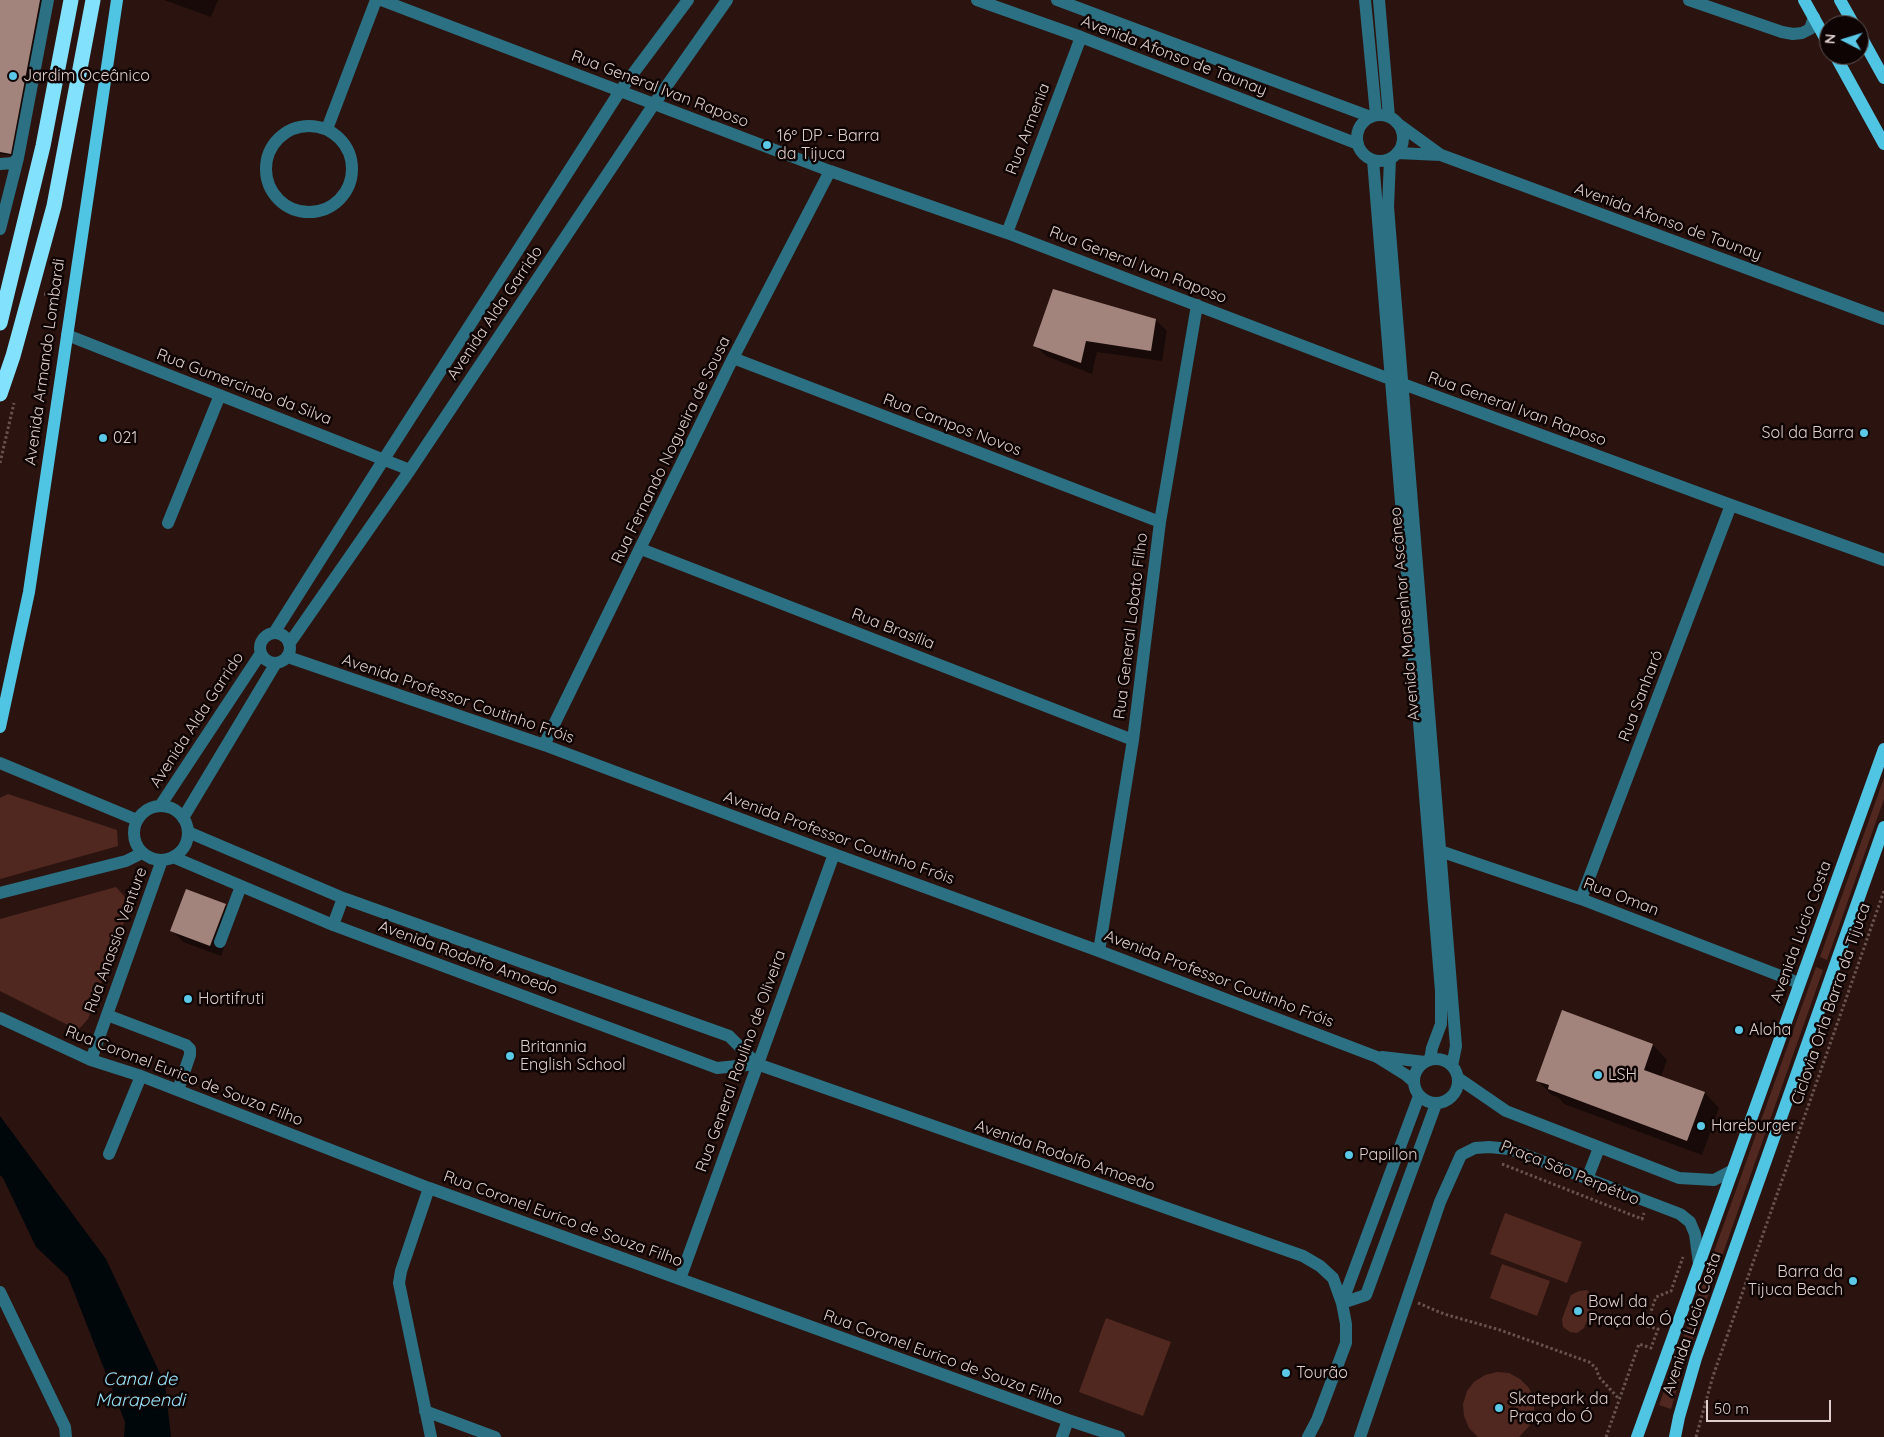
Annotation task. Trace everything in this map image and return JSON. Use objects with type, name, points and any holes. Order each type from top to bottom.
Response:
[{"type":"highway","points":[[0,323],[43,146],[71,0]]},
{"type":"highway","points":[[0,394],[13,356],[54,206],[93,0]]},
{"type":"main road","name":"Avenida Armando Lombardi","points":[[0,728],[29,592],[117,0]]},
{"type":"main road","points":[[1804,0],[1819,26]]},
{"type":"main road","points":[[1840,0],[1848,15]]},
{"type":"main road","points":[[1869,51],[1884,78]]},
{"type":"main road","points":[[1841,65],[1884,144]]},
{"type":"main road","name":"Avenida Lúcio Costa","points":[[1637,1437],[1884,748]]},
{"type":"main road","name":"Avenida Lúcio Costa","points":[[1674,1437],[1678,1417],[1696,1358],[1884,827]]},
{"type":"street","points":[[0,229],[18,158],[48,0]]},
{"type":"street","points":[[327,129],[376,0]]},
{"type":"street","name":"Rua General Ivan Raposo","points":[[381,0],[830,172],[1007,232],[1403,384],[1884,560]]},
{"type":"street","name":"Avenida Alda Garrido","points":[[274,633],[620,91],[688,0]]},
{"type":"street","name":"Avenida Alda Garrido","points":[[183,818],[284,654],[410,470],[654,104],[727,0]]},
{"type":"street","name":"Avenida Afonso de Taunay","points":[[977,0],[1081,37],[1358,144]]},
{"type":"street","name":"Avenida Afonso de Taunay","points":[[1057,0],[1383,118],[1441,155],[1884,319]]},
{"type":"street","points":[[1365,0],[1383,118],[1402,138],[1393,156],[1378,161],[1372,160],[1361,151],[1358,144],[1359,128],[1364,122],[1383,118]]},
{"type":"street","points":[[1379,0],[1383,118]]},
{"type":"street","points":[[1689,0],[1782,32],[1802,33],[1810,29],[1814,17]]},
{"type":"street","name":"Rua Armenia","points":[[1007,232],[1081,37]]},
{"type":"street","points":[[312,125],[327,129],[340,139],[349,152],[352,168],[350,183],[342,197],[330,207],[314,212],[298,210],[284,204],[273,192],[267,178],[267,162],[272,147],[282,135],[296,127],[312,125]]},
{"type":"street","name":"Avenida Afonso de Taunay","points":[[1393,156],[1441,155]]},
{"type":"street","name":"Avenida Monsenhor Ascâneo","points":[[1393,156],[1388,207],[1403,384],[1435,849],[1442,1010],[1441,1024],[1428,1061]]},
{"type":"street","points":[[0,164],[12,163],[18,158]]},
{"type":"street","name":"Avenida Monsenhor Ascâneo","points":[[1372,160],[1389,378],[1456,1046],[1452,1066]]},
{"type":"street","name":"Rua Fernando Nogueira de Sousa","points":[[544,745],[733,358],[830,172]]},
{"type":"street","name":"Rua General Lobato Filho","points":[[1099,951],[1133,740],[1160,522],[1197,305]]},
{"type":"street","name":"Rua Gumercindo da Silva","points":[[66,335],[410,470]]},
{"type":"street","name":"Rua Campos Novos","points":[[733,358],[1160,522]]},
{"type":"street","points":[[168,523],[220,395]]},
{"type":"street","name":"Rua Sanharó","points":[[1581,898],[1731,505]]},
{"type":"street","name":"Rua Brasília","points":[[641,549],[1133,740]]},
{"type":"street","points":[[274,633],[281,634],[284,654],[270,662],[261,653],[261,646],[263,640],[274,633]]},
{"type":"street","name":"Avenida Alda Garrido","points":[[160,806],[261,653]]},
{"type":"street","name":"Avenida Professor Coutinho Fróis","points":[[284,654],[544,745],[1099,951],[1377,1057],[1414,1082]]},
{"type":"street","points":[[0,763],[137,820]]},
{"type":"street","points":[[160,806],[169,807],[177,811],[183,818],[188,832],[186,842],[181,851],[168,858],[150,857],[142,853],[134,837],[134,828],[143,812],[160,806]]},
{"type":"street","name":"Avenida Rodolfo Amoedo","points":[[188,832],[343,898],[729,1036],[757,1064]]},
{"type":"street","name":"Rua Oman","points":[[1435,849],[1581,898],[1800,983]]},
{"type":"street","points":[[0,893],[126,862],[142,853]]},
{"type":"street","name":"Rua General Raulino de Oliveira","points":[[680,1279],[834,854]]},
{"type":"street","name":"Avenida Rodolfo Amoedo","points":[[168,858],[241,886],[333,925],[718,1068],[757,1064],[1303,1256],[1320,1266],[1333,1278],[1342,1304],[1346,1324],[1346,1344],[1317,1420]]},
{"type":"street","name":"Rua Anassio Venture","points":[[91,1060],[168,858]]},
{"type":"street","points":[[220,942],[241,886]]},
{"type":"street","points":[[333,925],[343,898]]},
{"type":"street","points":[[107,1015],[186,1045],[190,1049],[190,1055],[178,1090]]},
{"type":"street","name":"Rua Coronel Eurico de Souza Filho","points":[[0,1018],[91,1060],[178,1090],[429,1188],[1119,1437]]},
{"type":"street","name":"Avenida Professor Coutinho Fróis","points":[[1377,1057],[1428,1061]]},
{"type":"street","points":[[1442,1060],[1452,1066],[1458,1078],[1458,1086],[1450,1099],[1436,1104],[1419,1096],[1414,1082],[1416,1070],[1428,1061],[1442,1060]]},
{"type":"street","points":[[109,1154],[141,1076]]},
{"type":"street","points":[[1458,1078],[1506,1111],[1679,1178],[1714,1180],[1733,1170]]},
{"type":"street","points":[[1342,1304],[1419,1096]]},
{"type":"street","points":[[1342,1304],[1366,1295],[1436,1104]]},
{"type":"street","name":"Praça São Perpétuo","points":[[1360,1437],[1440,1202],[1461,1155],[1475,1148],[1510,1149],[1680,1214],[1690,1222],[1695,1234],[1699,1264]]},
{"type":"street","points":[[1588,1178],[1599,1148]]},
{"type":"street","points":[[429,1188],[401,1271],[399,1283],[431,1437]]},
{"type":"street","points":[[0,1292],[65,1427],[66,1437]]},
{"type":"street","points":[[426,1411],[495,1437]]},
{"type":"street","points":[[1062,1437],[1068,1420]]},
{"type":"street","points":[[1308,1437],[1317,1420]]},
{"type":"street","points":[[1317,1420],[1320,1437]]},
{"type":"path","name":"Ciclovia Orla Barra da Tijuca","points":[[1696,1437],[1713,1376],[1884,891]]},
{"type":"path","name":"Praça São Perpétuo","points":[[1496,1161],[1642,1219],[1646,1208]]},
{"type":"path","points":[[1606,1437],[1639,1344],[1651,1348],[1658,1329],[1646,1326],[1656,1297],[1671,1291],[1685,1251]]},
{"type":"path","points":[[1414,1302],[1444,1314],[1500,1330],[1590,1362],[1596,1368],[1599,1377],[1619,1399]]},
{"type":"shaded area","points":[[1884,778],[1884,799],[1827,960],[1820,957]]},
{"type":"shaded area","points":[[8,794],[117,830],[118,846],[0,879],[0,798]]},
{"type":"shaded area","points":[[116,887],[125,897],[124,922],[88,1019],[78,1030],[0,991],[0,919]]},
{"type":"shaded area","points":[[1816,967],[1823,970],[1686,1358],[1671,1409],[1659,1405]]},
{"type":"shaded area","points":[[1505,1213],[1582,1242],[1567,1283],[1490,1254]]},
{"type":"shaded area","points":[[1502,1264],[1550,1281],[1537,1316],[1490,1298]]},
{"type":"shaded area","name":"Bowl da Praça do Ó","points":[[1587,1290],[1593,1296],[1594,1304],[1584,1328],[1577,1333],[1570,1332],[1563,1327],[1562,1319],[1571,1295]]},
{"type":"shaded area","points":[[1106,1318],[1171,1342],[1143,1416],[1079,1392]]},
{"type":"shaded area","name":"Skatepark da Praça do Ó","points":[[1497,1372],[1509,1373],[1520,1379],[1529,1388],[1534,1400],[1531,1424],[1519,1437],[1478,1437],[1469,1428],[1464,1416],[1463,1404],[1467,1391],[1474,1382],[1485,1375]]},
{"type":"water","name":"Canal de Marapendi","points":[[0,1116],[106,1259],[165,1384],[171,1437],[124,1437],[125,1422],[68,1277],[36,1247],[0,1175]]},
{"type":"building","name":"Jardim Oceânico","points":[[0,0],[40,0],[11,154],[0,152]]},
{"type":"building","points":[[1053,289],[1156,319],[1151,351],[1086,341],[1081,363],[1033,346]]},
{"type":"building","points":[[186,889],[226,904],[210,946],[170,931]]},
{"type":"building","name":"LSH","points":[[1562,1010],[1653,1044],[1644,1070],[1705,1092],[1687,1141],[1548,1089],[1549,1085],[1536,1081]]},
{"type":"place","name":"Jardim Oceânico","points":[[13,76]]},
{"type":"place","name":"16º DP - Barra da Tijuca","points":[[767,145]]},
{"type":"place","name":"Sol da Barra","points":[[1864,433]]},
{"type":"place","name":"021","points":[[103,438]]},
{"type":"place","name":"Hortifruti","points":[[188,999]]},
{"type":"place","name":"Aloha","points":[[1739,1030]]},
{"type":"place","name":"Britannia English School","points":[[510,1056]]},
{"type":"place","name":"LSH","points":[[1598,1075]]},
{"type":"place","name":"Hareburger","points":[[1701,1126]]},
{"type":"place","name":"Papillon","points":[[1349,1155]]},
{"type":"place","name":"Barra da Tijuca Beach","points":[[1853,1281]]},
{"type":"place","name":"Bowl da Praça do Ó","points":[[1578,1311]]},
{"type":"place","name":"Tourão","points":[[1286,1373]]},
{"type":"place","name":"Skatepark da Praça do Ó","points":[[1499,1408]]}]
